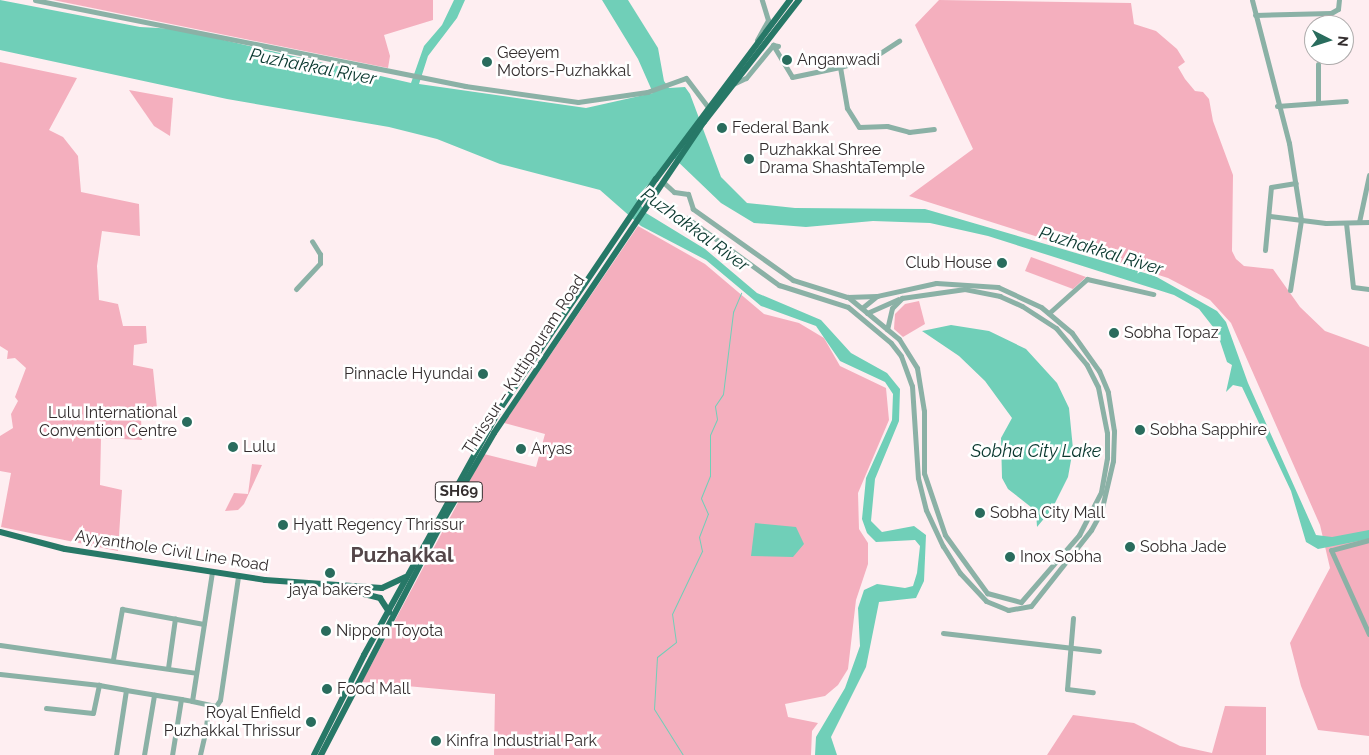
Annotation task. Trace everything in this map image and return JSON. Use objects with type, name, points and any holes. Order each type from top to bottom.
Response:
[{"type":"main road","points":[[710,110],[723,87],[790,0]]},
{"type":"main road","points":[[618,240],[643,198],[669,161],[799,0]]},
{"type":"main road","name":"Thrissur – Kuttippuram Road","points":[[314,755],[407,576],[489,434],[618,240],[664,182],[710,110]]},
{"type":"main road","name":"Thrissur – Kuttippuram Road","points":[[321,755],[489,434]]},
{"type":"main road","name":"Ayyanthole Civil Line Road","points":[[0,532],[65,549],[238,576],[341,588],[376,596],[385,602],[388,612]]},
{"type":"main road","name":"Ayyanthole Civil Line Road","points":[[341,588],[390,587],[407,576]]},
{"type":"street","points":[[35,0],[423,78],[578,102],[648,92],[686,78],[692,82],[710,110]]},
{"type":"street","points":[[723,87],[768,20],[762,0]]},
{"type":"street","points":[[1252,0],[1296,183],[1301,220],[1290,290]]},
{"type":"street","points":[[1255,15],[1331,13],[1338,9],[1339,0]]},
{"type":"street","points":[[733,84],[746,78],[775,46],[792,77],[840,67],[874,57],[899,41]]},
{"type":"street","points":[[1318,65],[1318,102]]},
{"type":"street","points":[[840,67],[847,108],[859,126],[887,126],[910,132],[934,129]]},
{"type":"street","points":[[1278,106],[1346,101]]},
{"type":"street","points":[[1359,222],[1369,176]]},
{"type":"street","points":[[664,182],[674,192],[688,194],[693,209],[778,272],[847,297],[862,307],[868,313],[888,329],[909,355],[921,380],[923,456],[935,514],[966,567],[987,593],[1008,602],[1027,599],[1048,567],[1068,549],[1090,518],[1105,474],[1105,412],[1098,387],[1087,365],[1056,328],[1000,296],[948,290],[898,299],[868,313],[860,315]]},
{"type":"street","points":[[1264,250],[1270,216],[1271,187],[1296,183]]},
{"type":"street","points":[[651,200],[673,218],[686,218],[779,285],[860,315],[892,343],[907,371],[914,405],[915,458],[926,510],[960,574],[986,600],[1006,609],[1031,606],[1055,573],[1080,545],[1101,512],[1115,448],[1112,411],[1099,371],[1072,333],[1049,313],[1015,294],[976,283],[919,285],[877,296],[847,297]]},
{"type":"street","points":[[1270,216],[1346,223],[1369,222]]},
{"type":"street","points":[[1346,223],[1353,287],[1369,289]]},
{"type":"street","points":[[296,289],[320,263],[320,254],[312,242]]},
{"type":"street","points":[[1049,313],[1087,278],[1153,294]]},
{"type":"street","points":[[860,315],[862,307],[877,296]]},
{"type":"street","points":[[888,329],[892,308],[898,299]]},
{"type":"street","points":[[915,458],[923,456]]},
{"type":"street","points":[[1369,540],[1331,550],[1369,634]]},
{"type":"street","points":[[960,574],[966,567]]},
{"type":"street","points":[[1048,567],[1055,573]]},
{"type":"street","points":[[192,701],[212,572]]},
{"type":"street","points":[[0,674],[154,694],[209,705],[218,704],[238,576]]},
{"type":"street","points":[[1006,609],[1008,602]]},
{"type":"street","points":[[113,659],[122,609],[204,624]]},
{"type":"street","points":[[168,668],[175,618]]},
{"type":"street","points":[[1073,618],[1067,689],[1093,692]]},
{"type":"street","points":[[943,633],[1099,651]]},
{"type":"street","points":[[0,645],[113,659],[196,674]]},
{"type":"street","points":[[46,708],[94,713],[99,686]]},
{"type":"street","points":[[116,755],[126,690]]},
{"type":"street","points":[[144,755],[154,694]]},
{"type":"street","points":[[172,755],[180,699]]},
{"type":"street","points":[[200,755],[209,705]]},
{"type":"street","points":[[175,727],[205,733]]},
{"type":"shaded area","points":[[53,0],[433,0],[433,20],[384,35],[390,56],[388,68]]},
{"type":"shaded area","points":[[939,0],[1131,3],[1134,24],[1156,31],[1177,49],[1185,62],[1178,67],[1185,79],[1195,91],[1203,92],[1209,99],[1213,121],[1233,175],[1232,251],[1236,259],[1244,266],[1273,269],[1300,307],[1325,331],[1369,347],[1369,736],[1318,730],[1301,686],[1290,643],[1330,568],[1320,525],[1231,323],[1210,300],[1168,278],[909,196],[973,149],[915,25]]},
{"type":"shaded area","points":[[0,62],[77,78],[49,130],[63,137],[78,156],[81,192],[139,204],[140,236],[102,231],[97,266],[99,300],[118,304],[123,326],[146,326],[147,343],[134,345],[133,365],[153,369],[158,418],[141,418],[142,440],[101,438],[100,485],[122,490],[118,551],[1,527],[11,473],[0,471],[0,436],[13,428],[11,414],[18,401],[15,397],[26,368],[15,358],[7,359],[8,351],[0,346]]},
{"type":"shaded area","points":[[129,90],[173,98],[170,136],[154,126]]},
{"type":"shaded area","points":[[638,226],[705,264],[764,314],[799,323],[824,338],[840,366],[886,388],[889,420],[858,493],[859,529],[868,543],[868,564],[856,600],[848,669],[838,685],[825,696],[785,704],[788,717],[818,723],[812,731],[811,755],[494,755],[495,694],[362,682],[484,454],[536,467],[545,434],[504,423]]},
{"type":"shaded area","points":[[1031,257],[1086,277],[1073,289],[1025,271]]},
{"type":"shaded area","points":[[919,301],[925,324],[903,337],[894,329],[895,314],[905,304]]},
{"type":"shaded area","points":[[252,464],[262,465],[244,504],[238,510],[225,511],[234,493],[248,494]]},
{"type":"shaded area","points":[[1225,706],[1266,707],[1266,755],[1047,755],[1073,715],[1134,723],[1180,746],[1212,753]]},
{"type":"water","name":"Puzhakkal River","points":[[0,0],[140,27],[176,29],[411,83],[424,46],[442,25],[454,0],[465,0],[457,18],[428,56],[419,84],[586,108],[653,93],[638,59],[602,0],[628,0],[658,48],[664,81],[669,88],[685,87],[690,94],[721,177],[747,203],[795,208],[925,209],[1155,276],[1217,311],[1226,322],[1248,383],[1316,535],[1332,537],[1369,530],[1369,539],[1318,549],[1306,542],[1291,491],[1242,387],[1233,385],[1226,392],[1232,365],[1227,362],[1217,332],[1199,309],[1174,295],[988,236],[930,223],[873,221],[806,227],[754,223],[721,203],[673,157],[636,198],[646,213],[705,249],[757,293],[821,320],[851,353],[887,373],[900,389],[899,421],[875,479],[871,521],[882,532],[914,526],[926,535],[924,581],[916,598],[879,602],[866,667],[831,737],[837,755],[815,755],[816,737],[845,688],[860,646],[858,608],[864,590],[877,584],[905,588],[913,586],[917,573],[920,546],[915,540],[876,542],[867,533],[862,519],[866,478],[892,420],[893,394],[885,382],[840,361],[816,326],[761,306],[706,260],[641,226],[600,190],[500,164],[437,139],[389,127],[227,99],[0,50]]},
{"type":"water","name":"Sobha City Lake","points":[[951,325],[989,331],[1026,349],[1057,383],[1069,408],[1073,449],[1068,477],[1052,509],[1037,527],[1036,511],[1008,489],[1002,478],[1001,438],[1012,418],[985,381],[959,356],[922,331]]},
{"type":"water","points":[[755,523],[796,527],[804,544],[793,557],[751,556]]},
{"type":"waterway","points":[[683,755],[654,709],[657,657],[676,642],[672,614],[702,551],[699,537],[708,514],[701,498],[710,476],[710,435],[717,419],[715,406],[723,394],[733,312],[741,293]]},
{"type":"place","name":"Anganwadi","points":[[787,60]]},
{"type":"place","name":"Geeyem Motors-Puzhakkal","points":[[487,62]]},
{"type":"place","name":"Federal Bank","points":[[722,128]]},
{"type":"place","name":"Puzhakkal Shree Drama ShashtaTemple","points":[[749,159]]},
{"type":"place","name":"Club House","points":[[1002,263]]},
{"type":"place","name":"Sobha Topaz","points":[[1114,333]]},
{"type":"place","name":"Pinnacle Hyundai","points":[[483,374]]},
{"type":"place","name":"Lulu International Convention Centre","points":[[187,422]]},
{"type":"place","name":"Sobha Sapphire","points":[[1140,430]]},
{"type":"place","name":"Lulu","points":[[233,447]]},
{"type":"place","name":"Aryas","points":[[521,449]]},
{"type":"place","name":"Sobha City Mall","points":[[980,513]]},
{"type":"place","name":"Hyatt Regency Thrissur","points":[[283,525]]},
{"type":"place","name":"Sobha Jade","points":[[1130,547]]},
{"type":"place","name":"Inox Sobha","points":[[1010,557]]},
{"type":"place","name":"jaya bakers","points":[[330,573]]},
{"type":"place","name":"Nippon Toyota","points":[[326,631]]},
{"type":"place","name":"Food Mall","points":[[327,689]]},
{"type":"place","name":"Royal Enfield Puzhakkal Thrissur","points":[[311,722]]},
{"type":"place","name":"Kinfra Industrial Park","points":[[436,741]]},
{"type":"district","name":"Puzhakkal","points":[[402,555]]}]
